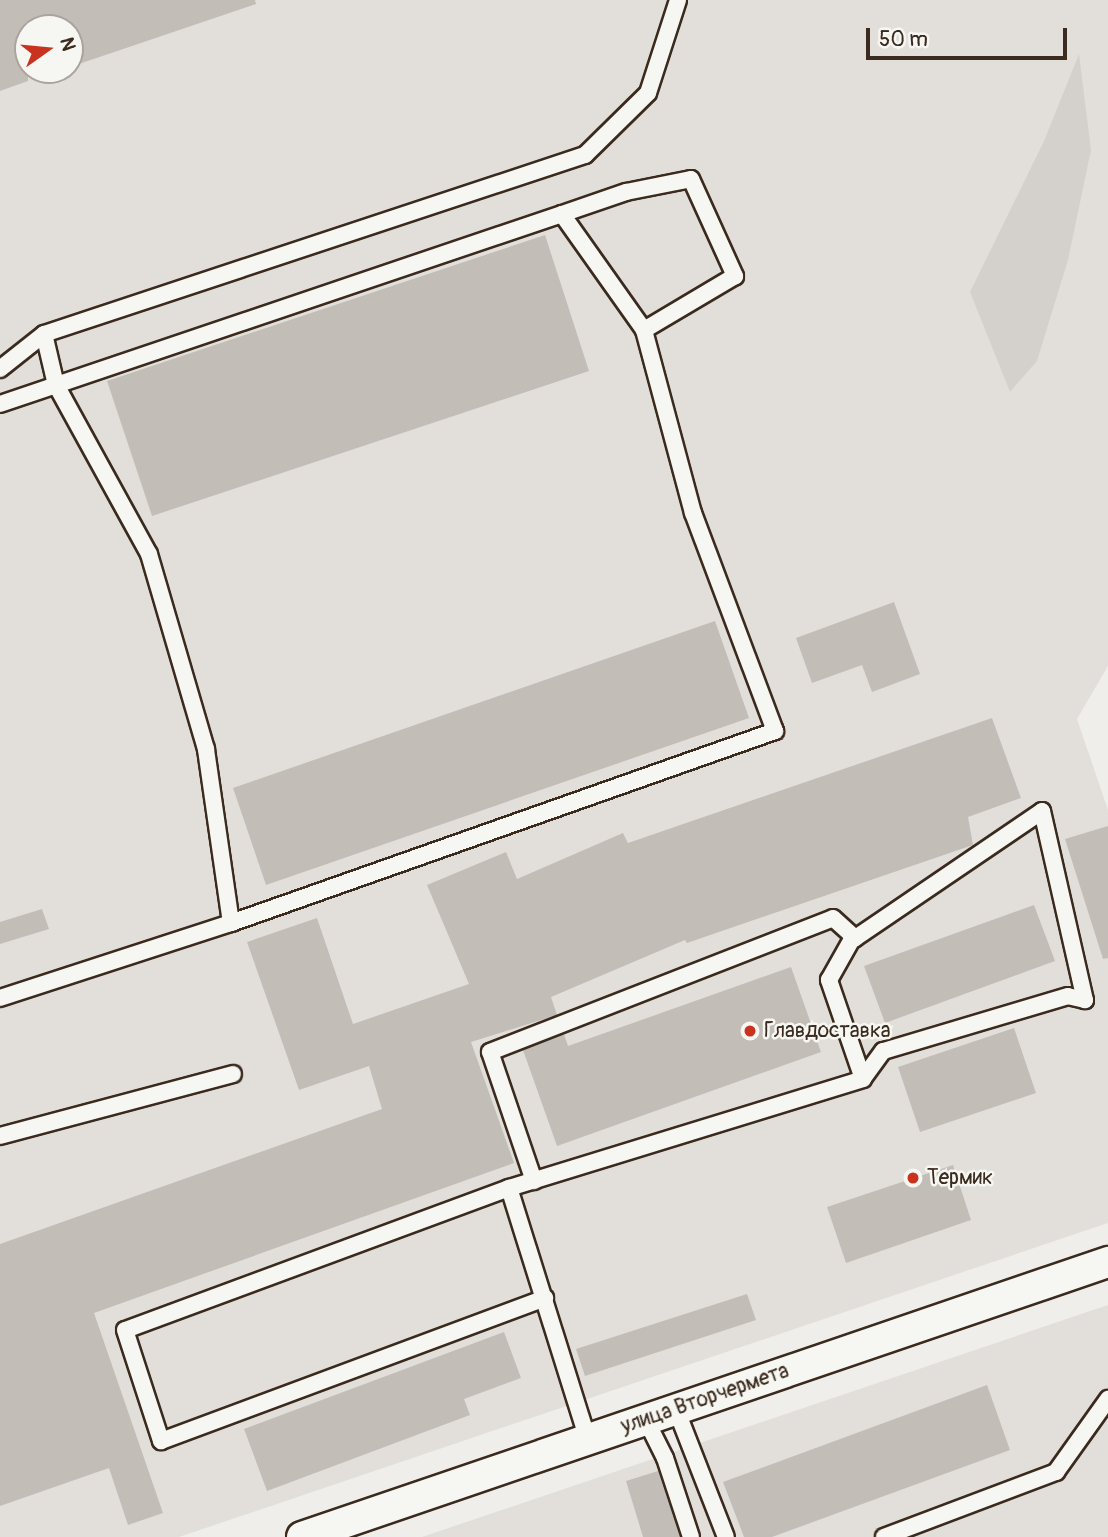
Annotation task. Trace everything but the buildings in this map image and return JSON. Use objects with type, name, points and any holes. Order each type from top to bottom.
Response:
[{"type":"street","name":"улица Вторчермета","points":[[302,1537],[1108,1262]]},
{"type":"lane","points":[[0,369],[44,334],[585,155],[648,93],[678,0]]},
{"type":"lane","points":[[0,404],[626,192],[691,179],[735,276],[644,330]]},
{"type":"lane","points":[[0,998],[231,923],[775,731],[693,513],[644,330],[562,214]]},
{"type":"lane","points":[[44,334],[56,385],[149,554],[206,749],[231,923]]},
{"type":"lane","points":[[545,1298],[160,1441],[125,1330],[509,1188],[863,1079],[883,1051],[1068,996],[1085,1000],[1042,811],[855,938],[828,980],[863,1079]]},
{"type":"lane","points":[[534,1181],[490,1052],[833,918],[855,938]]},
{"type":"lane","points":[[0,1136],[233,1074]]},
{"type":"lane","points":[[509,1188],[588,1440]]},
{"type":"lane","points":[[884,1537],[1056,1472],[1108,1399]]},
{"type":"lane","points":[[677,1409],[726,1537]]},
{"type":"lane","points":[[646,1420],[664,1458],[691,1537]]},
{"type":"shaded area","points":[[0,0],[1108,0],[1108,666],[1077,719],[1108,810],[1108,1223],[179,1537],[0,1537]]},
{"type":"shaded area","points":[[1079,54],[1091,150],[1068,260],[1037,361],[1010,392],[970,292],[1044,141]]},
{"type":"shaded area","points":[[1108,1305],[1108,1537],[422,1537]]},
{"type":"place","name":"Главдоставка","points":[[750,1031]]},
{"type":"place","name":"Термик","points":[[913,1178]]}]
